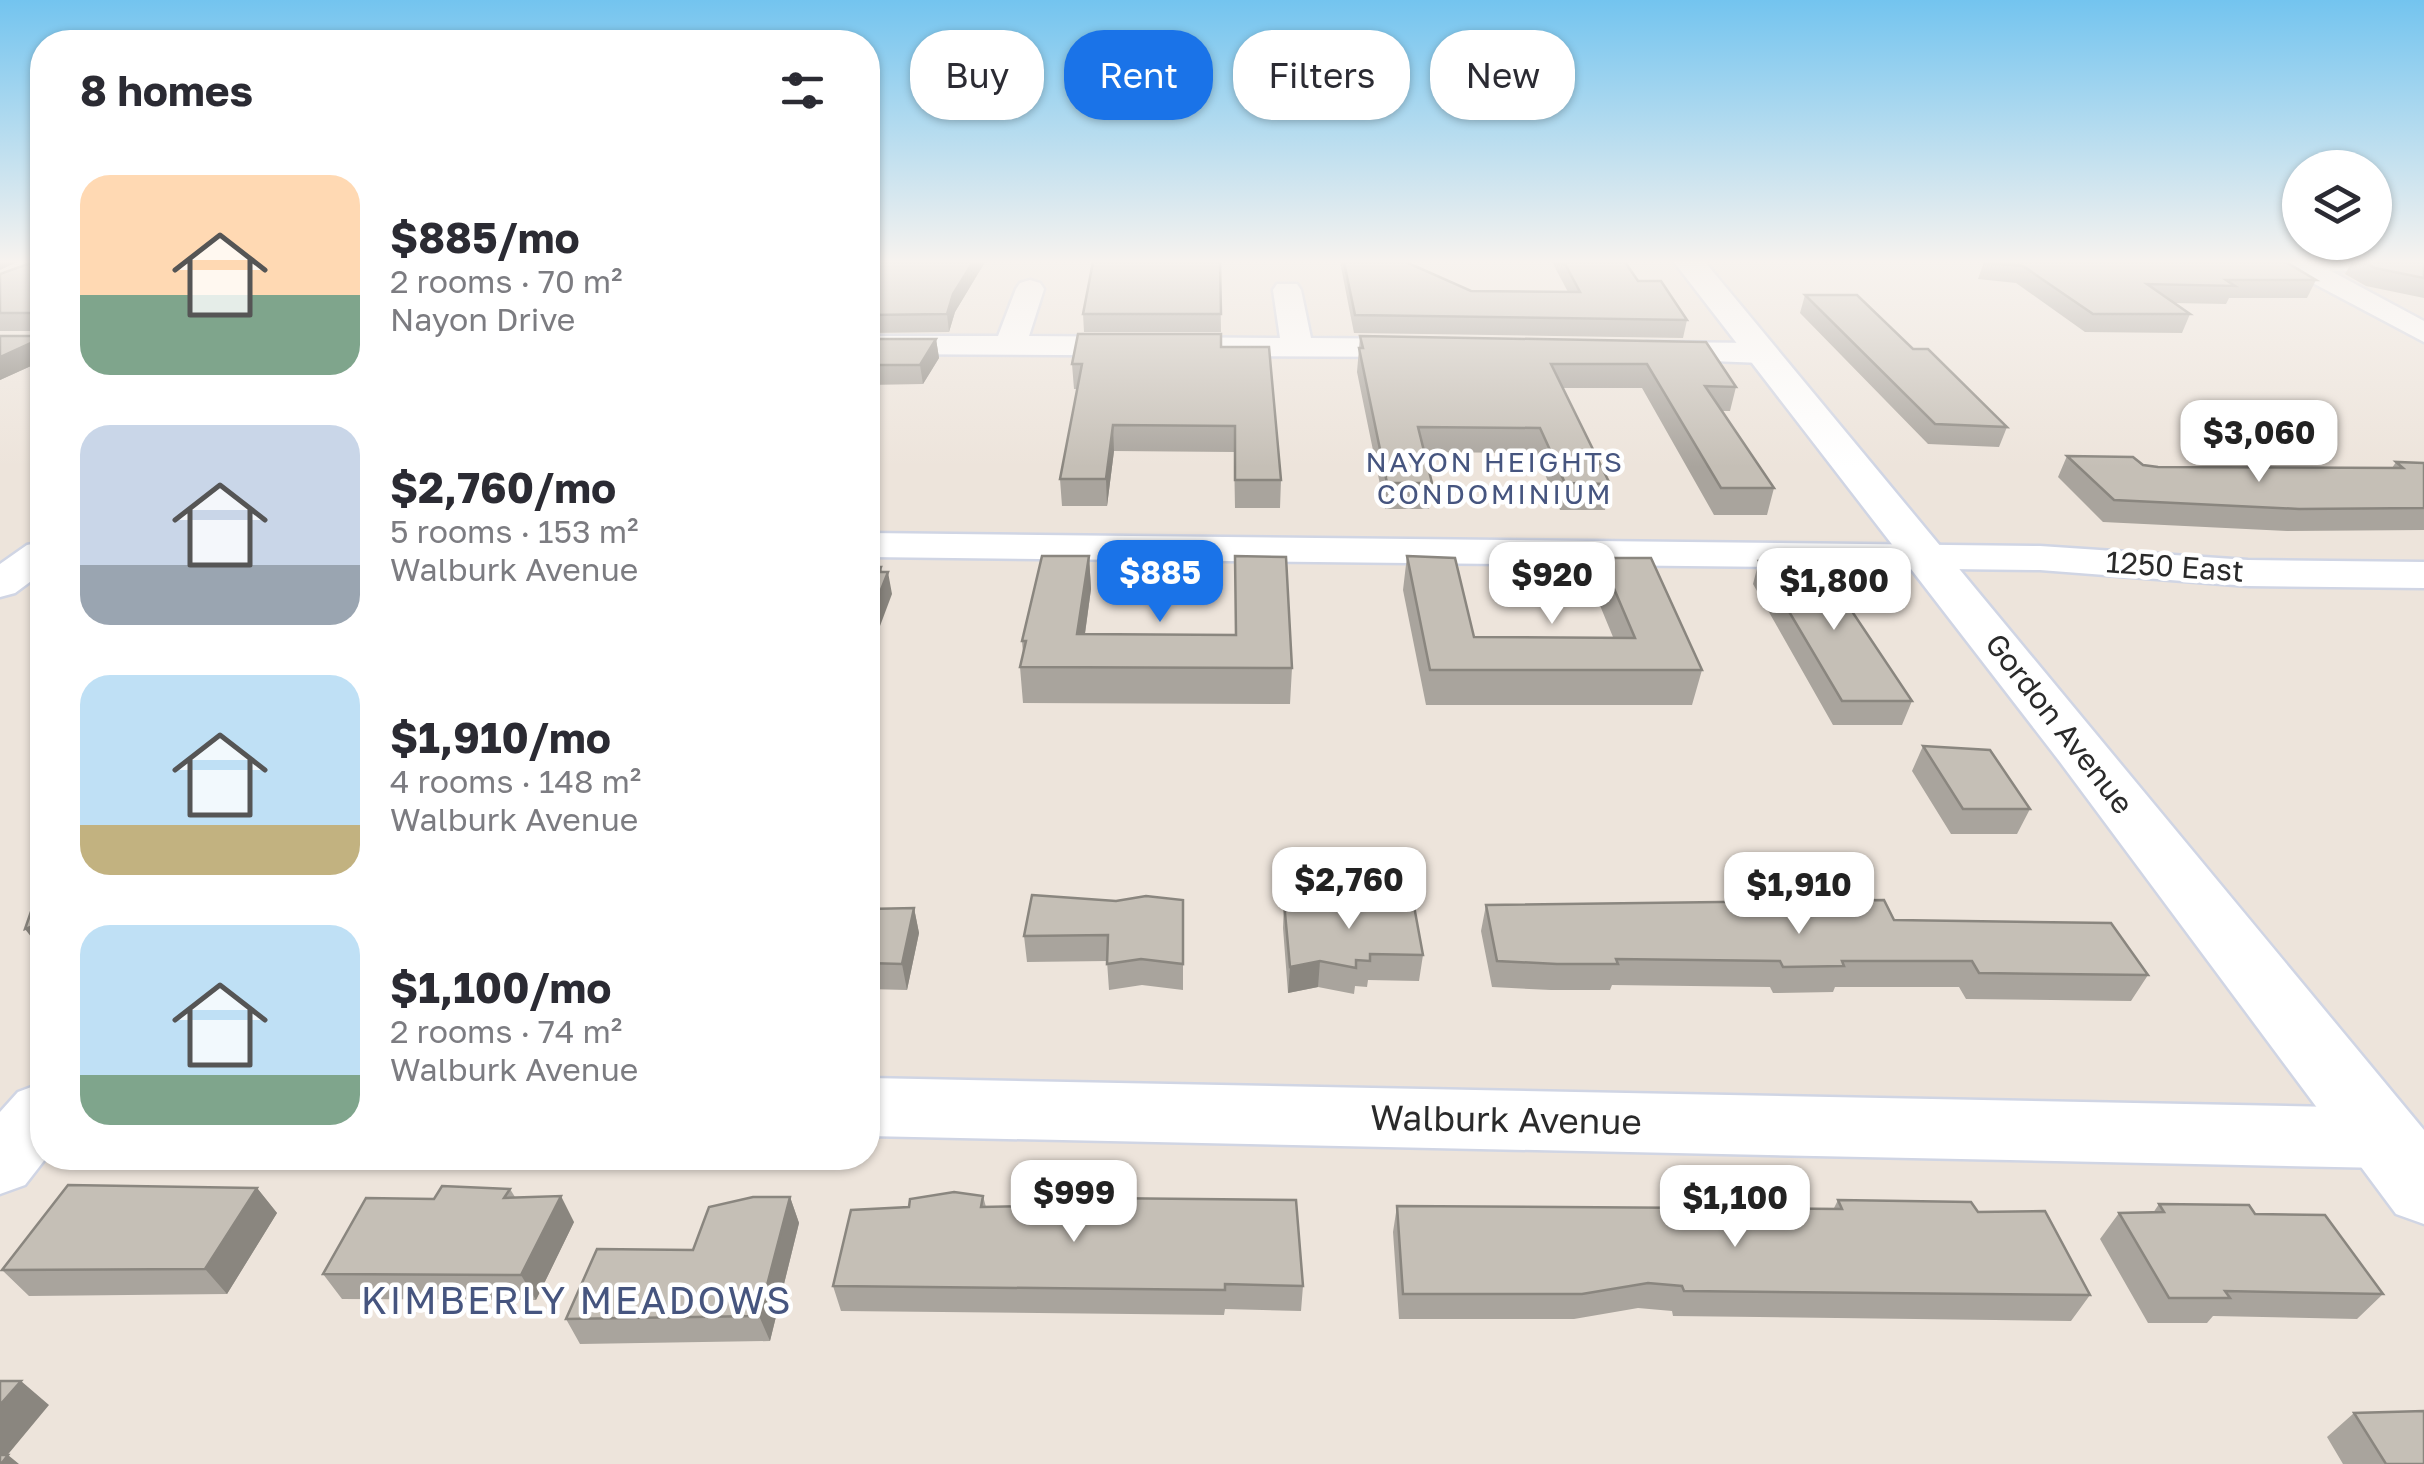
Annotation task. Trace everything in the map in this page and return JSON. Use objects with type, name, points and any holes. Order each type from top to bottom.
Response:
[{"type":"main road","name":"Gordon Avenue","points":[[1744,330],[2404,1164]]},
{"type":"street","points":[[1011,345],[1016,330]]},
{"type":"street","points":[[1294,330],[1297,346]]},
{"type":"street","points":[[880,345],[1454,348]]},
{"type":"street","points":[[1612,350],[1762,353]]},
{"type":"street","points":[[0,540],[30,540]]},
{"type":"street","name":"1250 East","points":[[880,545],[2090,560],[2248,573],[2424,575]]},
{"type":"street","points":[[0,584],[30,563]]},
{"type":"street","name":"Walburk Avenue","points":[[880,1107],[2404,1164]]},
{"type":"street","points":[[0,1163],[30,1127]]},
{"type":"building","points":[[1841,330],[1894,330],[1913,349],[1928,349],[2007,427],[1935,424]]},
{"type":"building","points":[[1078,334],[1221,334],[1221,347],[1269,347],[1281,480],[1235,480],[1235,426],[1113,425],[1106,479],[1060,479],[1082,364],[1072,364]]},
{"type":"building","points":[[0,336],[30,336],[30,343],[0,357]]},
{"type":"building","points":[[1360,336],[1706,342],[1736,387],[1705,386],[1774,488],[1721,488],[1647,364],[1551,364],[1610,484],[1565,483],[1540,428],[1418,427],[1432,483],[1387,483],[1359,348],[1363,348]]},
{"type":"building","points":[[880,339],[936,339],[920,365],[880,365]]},
{"type":"building","points":[[2067,456],[2133,457],[2143,465],[2158,467],[2403,468],[2396,462],[2424,463],[2424,508],[2299,509],[2114,500]]},
{"type":"building","points":[[1042,556],[1089,556],[1077,634],[1236,635],[1235,556],[1286,557],[1292,668],[1020,667],[1026,641],[1022,641]]},
{"type":"building","points":[[1407,556],[1455,558],[1474,637],[1635,638],[1601,558],[1651,558],[1702,670],[1430,670]]},
{"type":"building","points":[[1759,561],[1819,562],[1912,701],[1842,701]]},
{"type":"building","points":[[880,572],[888,572],[880,592]]},
{"type":"building","points":[[1923,746],[1990,750],[2030,809],[1963,809]]},
{"type":"building","points":[[1032,895],[1116,901],[1146,896],[1183,900],[1183,964],[1141,959],[1107,964],[1108,935],[1024,936]]},
{"type":"building","points":[[1884,900],[1894,920],[2111,923],[2148,975],[1979,973],[1972,961],[1842,961],[1844,966],[1783,967],[1780,961],[1497,961],[1486,905]]},
{"type":"building","points":[[1345,901],[1352,906],[1414,906],[1423,955],[1370,954],[1370,961],[1356,960],[1356,968],[1320,961],[1290,967],[1284,902]]},
{"type":"building","points":[[914,908],[902,964],[880,963],[880,909]]},
{"type":"building","points":[[68,1185],[257,1188],[205,1269],[2,1270]]},
{"type":"building","points":[[442,1186],[510,1189],[504,1198],[561,1196],[521,1275],[323,1274],[366,1198],[434,1199]]},
{"type":"building","points":[[954,1192],[983,1196],[981,1207],[1096,1205],[1097,1198],[1296,1200],[1303,1286],[1225,1284],[1225,1290],[833,1286],[851,1210],[909,1207],[910,1199]]},
{"type":"building","points":[[753,1197],[790,1197],[759,1316],[566,1319],[597,1249],[693,1250],[709,1207]]},
{"type":"building","points":[[1838,1200],[1971,1202],[1978,1212],[2045,1211],[2090,1295],[1684,1291],[1682,1286],[1648,1283],[1582,1294],[1403,1294],[1397,1206],[1842,1209]]},
{"type":"building","points":[[2159,1204],[2249,1205],[2255,1214],[2325,1215],[2383,1294],[2225,1291],[2230,1298],[2169,1298],[2119,1213],[2164,1212]]},
{"type":"building","points":[[0,1381],[21,1381],[0,1405]]},
{"type":"building","points":[[2424,1411],[2424,1464],[2386,1464],[2354,1413]]},
{"type":"district","name":"NAYON HEIGHTS CONDOMINIUM","points":[[1495,478]]},
{"type":"district","name":"KIMBERLY MEADOWS","points":[[577,1301]]}]
